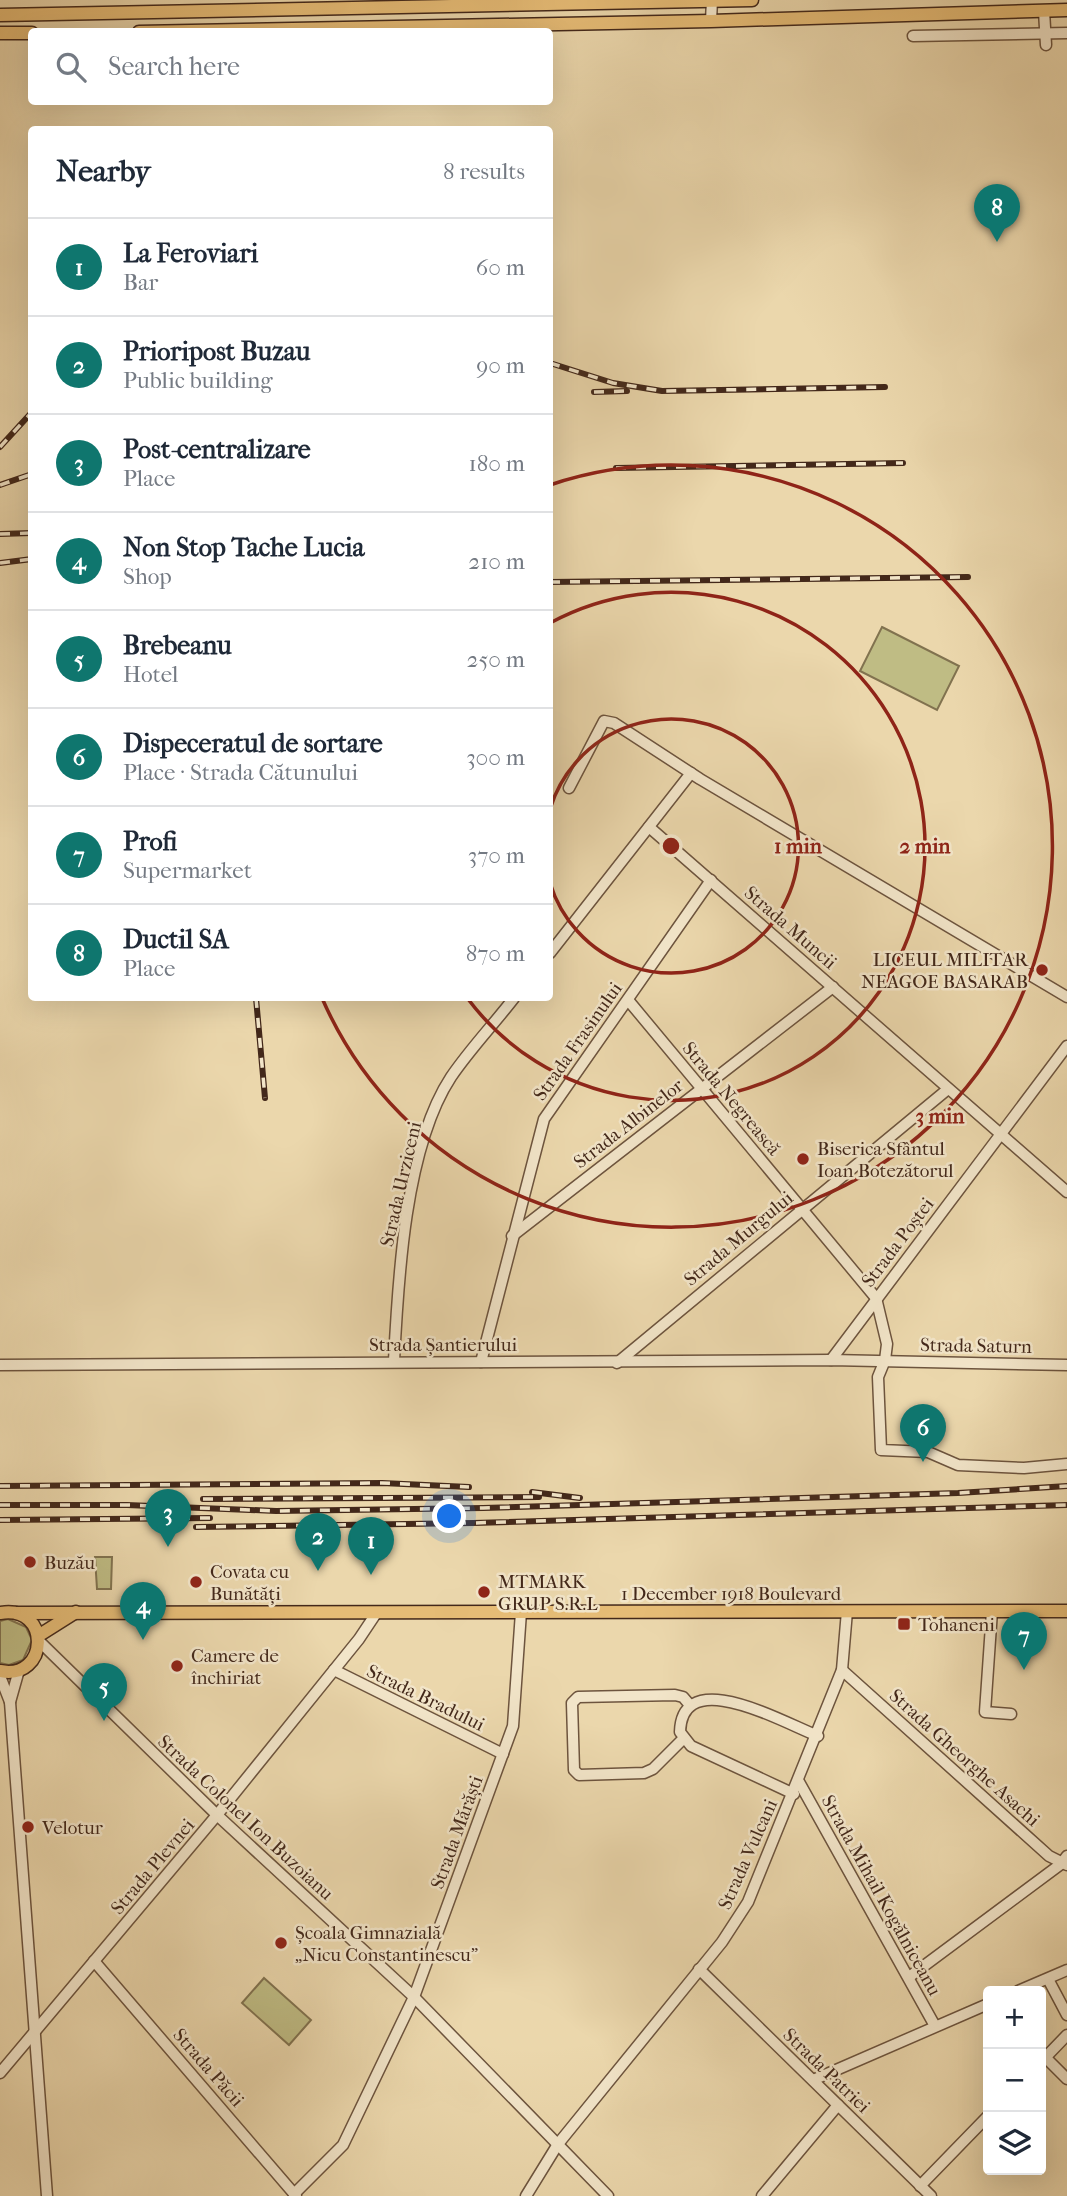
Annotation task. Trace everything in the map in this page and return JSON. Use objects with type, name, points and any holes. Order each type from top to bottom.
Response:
[{"type":"main road","points":[[0,15],[752,0]]},
{"type":"main road","points":[[343,28],[711,21],[1067,10]]},
{"type":"main road","points":[[0,33],[28,33]]},
{"type":"main road","name":"1 December 1918 Boulevard","points":[[0,1614],[1067,1611]]},
{"type":"main road","points":[[0,1673],[19,1670],[31,1662],[38,1639],[76,1612]]},
{"type":"main road","points":[[17,1613],[31,1622],[38,1639]]},
{"type":"street","points":[[711,21],[712,0]]},
{"type":"street","points":[[496,25],[497,6]]},
{"type":"street","points":[[1044,11],[1046,45]]},
{"type":"street","points":[[913,36],[1067,33]]},
{"type":"street","points":[[569,788],[604,721],[614,723],[691,773],[1067,997]]},
{"type":"street","points":[[553,949],[691,773]]},
{"type":"street","name":"Strada Muncii","points":[[649,827],[1067,1192]]},
{"type":"street","name":"Strada Frasinului","points":[[481,1362],[544,1119],[553,1102],[711,880]]},
{"type":"street","name":"Strada Albinelor","points":[[512,1236],[833,987]]},
{"type":"street","name":"Strada Negrească","points":[[628,1000],[876,1298],[887,1339],[885,1360],[878,1377],[880,1447],[885,1452],[928,1452],[958,1465],[1024,1468],[1067,1464]]},
{"type":"street","name":"Strada Urziceni","points":[[394,1361],[402,1247],[426,1135],[451,1077],[512,1001]]},
{"type":"street","name":"Strada Poștei","points":[[831,1360],[1067,1046]]},
{"type":"street","name":"Strada Murgului","points":[[617,1363],[948,1089]]},
{"type":"street","name":"Strada Șantierului","points":[[0,1365],[885,1360]]},
{"type":"street","name":"Strada Saturn","points":[[885,1360],[1067,1365]]},
{"type":"street","name":"Strada Vulcani","points":[[526,2196],[558,2144],[699,1969],[748,1902],[799,1782],[842,1670],[847,1611]]},
{"type":"street","points":[[992,1611],[985,1712],[1011,1714]]},
{"type":"street","name":"Strada Plevnei","points":[[0,2073],[217,1815],[334,1670],[377,1612]]},
{"type":"street","name":"Strada Mărăști","points":[[295,2195],[343,2145],[414,1997],[503,1754],[516,1705],[521,1612]]},
{"type":"street","name":"Strada Colonel Ion Buzoianu","points":[[38,1639],[217,1815],[414,1997],[608,2196]]},
{"type":"street","points":[[10,1702],[19,1670]]},
{"type":"street","name":"Strada Bradului","points":[[334,1670],[503,1754]]},
{"type":"street","name":"Strada Gheorghe Asachi","points":[[842,1670],[1049,1856],[1065,1861]]},
{"type":"street","points":[[0,1673],[10,1702],[47,2196]]},
{"type":"street","points":[[683,1739],[653,1769],[644,1773],[579,1775],[574,1770],[572,1703],[578,1697],[675,1695],[683,1697],[689,1704]]},
{"type":"street","points":[[794,1794],[714,1758],[683,1739],[680,1722],[689,1704],[707,1699],[722,1700],[818,1735]]},
{"type":"street","name":"Strada Mihail Kogălniceanu","points":[[799,1782],[935,2026]]},
{"type":"street","points":[[909,1977],[1065,1861]]},
{"type":"street","name":"Strada Păcii","points":[[94,1961],[295,2195]]},
{"type":"street","name":"Strada Patriei","points":[[699,1969],[931,2196]]},
{"type":"street","points":[[1030,1986],[1067,1970]]},
{"type":"street","points":[[1048,1979],[1067,2015]]},
{"type":"street","points":[[813,2080],[983,2006]]},
{"type":"street","points":[[1046,2057],[1067,2035]]},
{"type":"street","points":[[1046,2062],[1067,2080]]},
{"type":"street","points":[[762,2196],[838,2105]]},
{"type":"street","points":[[920,2186],[983,2121]]},
{"type":"shaded area","points":[[882,627],[959,666],[937,710],[860,671]]},
{"type":"shaded area","points":[[95,1557],[112,1557],[111,1589],[97,1589]]},
{"type":"shaded area","points":[[8,1619],[26,1627],[32,1640],[23,1660],[9,1665],[0,1663],[0,1621]]},
{"type":"shaded area","points":[[264,1978],[311,2020],[289,2045],[242,2003]]},
{"type":"railway","points":[[553,364],[613,383],[662,391],[885,387]]},
{"type":"railway","points":[[594,392],[627,391]]},
{"type":"railway","points":[[0,447],[28,416]]},
{"type":"railway","points":[[616,468],[903,463]]},
{"type":"railway","points":[[0,485],[28,475]]},
{"type":"railway","points":[[0,534],[28,533]]},
{"type":"railway","points":[[0,563],[28,560]]},
{"type":"railway","points":[[553,582],[968,577]]},
{"type":"railway","points":[[256,1001],[265,1098]]},
{"type":"railway","points":[[0,1486],[382,1483],[469,1487]]},
{"type":"railway","points":[[0,1505],[127,1505],[276,1511],[483,1508],[958,1493],[1067,1486]]},
{"type":"railway","points":[[532,1492],[580,1498]]},
{"type":"railway","points":[[203,1499],[539,1497]]},
{"type":"railway","points":[[196,1527],[473,1523],[1067,1505]]},
{"type":"railway","points":[[0,1520],[210,1518]]},
{"type":"place","name":"Ductil SA","points":[[997,242]]},
{"type":"place","name":"LICEUL MILITAR NEAGOE BASARAB","points":[[1042,970]]},
{"type":"place","name":"Biserica Sfântul Ioan Botezătorul","points":[[803,1159]]},
{"type":"place","name":"Dispeceratul de sortare","points":[[923,1462]]},
{"type":"place","name":"Post-centralizare","points":[[168,1547]]},
{"type":"place","name":"Buzău","points":[[30,1562]]},
{"type":"place","name":"Prioripost Buzau","points":[[318,1571]]},
{"type":"place","name":"La Feroviari","points":[[371,1575]]},
{"type":"place","name":"Covata cu Bunătăți","points":[[196,1582]]},
{"type":"place","name":"MTMARK GRUP S.R.L","points":[[484,1592]]},
{"type":"place","name":"Tohaneni","points":[[904,1624]]},
{"type":"place","name":"Non Stop Tache Lucia","points":[[143,1640]]},
{"type":"place","name":"Camere de închiriat","points":[[177,1666]]},
{"type":"place","name":"Profi","points":[[1024,1670]]},
{"type":"place","name":"Brebeanu","points":[[104,1721]]},
{"type":"place","name":"Velotur","points":[[28,1827]]},
{"type":"place","name":"Școala Gimnazială „Nicu Constantinescu”","points":[[281,1943]]}]
